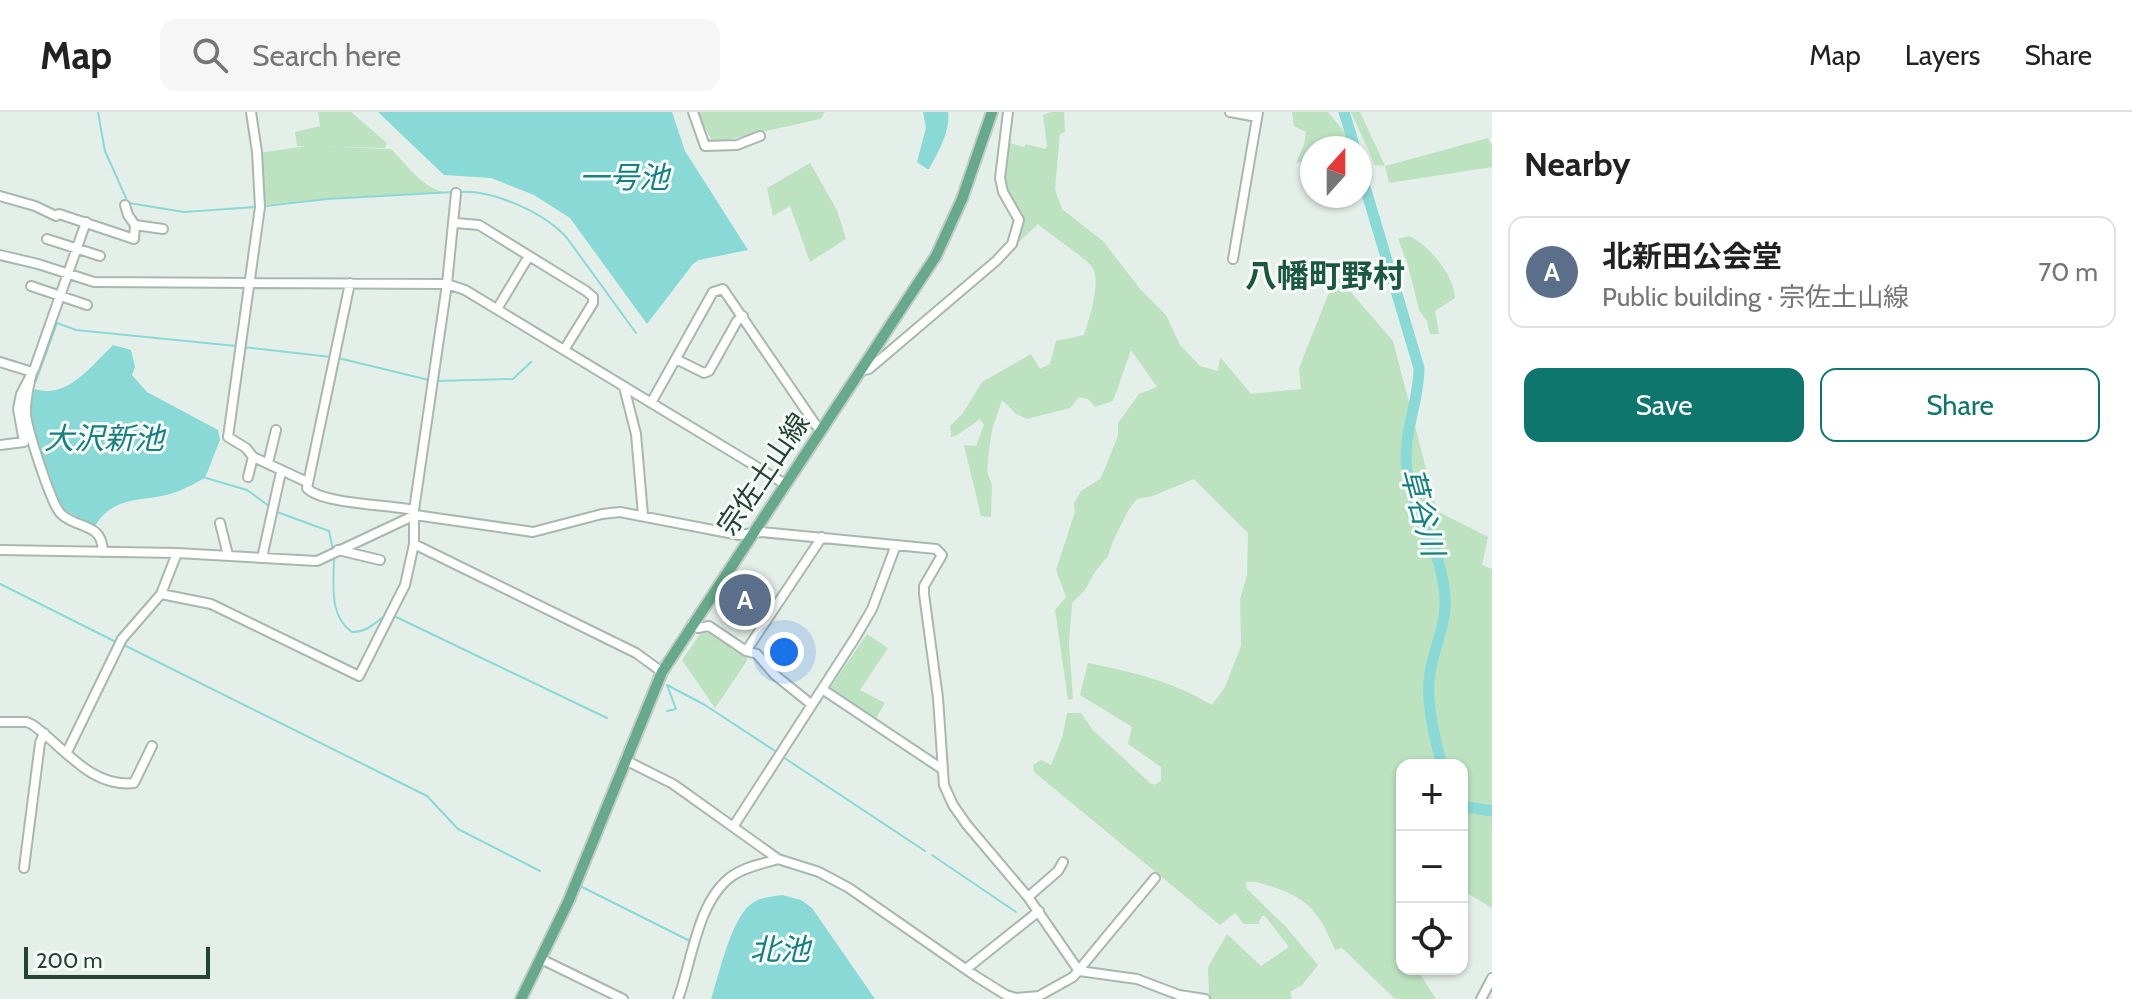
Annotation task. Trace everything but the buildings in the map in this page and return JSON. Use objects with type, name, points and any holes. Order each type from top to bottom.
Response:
[{"type":"main road","name":"宗佐土山線","points":[[521,999],[569,900],[662,672],[936,256],[954,221],[992,112]]},
{"type":"street","points":[[251,112],[260,207],[228,437],[246,448],[253,457],[307,482]]},
{"type":"street","points":[[693,112],[705,146],[737,145],[760,136]]},
{"type":"street","points":[[860,371],[869,369],[1012,244],[1019,220],[1003,192],[1000,178],[1008,112]]},
{"type":"street","points":[[1230,112],[1258,114],[1233,259]]},
{"type":"street","points":[[983,139],[1004,143]]},
{"type":"street","points":[[161,594],[211,604],[359,676],[405,585],[414,544],[414,512],[447,284],[456,193]]},
{"type":"street","points":[[0,196],[134,239],[135,225],[125,205]]},
{"type":"street","points":[[0,445],[24,442],[18,409],[21,394],[61,296],[86,222]]},
{"type":"street","points":[[456,223],[479,225],[593,297],[593,303],[564,350]]},
{"type":"street","points":[[135,225],[163,229]]},
{"type":"street","points":[[47,239],[100,256]]},
{"type":"street","points":[[0,255],[94,282],[447,284],[465,290],[785,484]]},
{"type":"street","points":[[497,309],[529,256]]},
{"type":"street","points":[[350,283],[307,482],[311,493],[533,532],[611,512],[643,515],[739,535],[761,532],[936,549],[942,555],[924,586],[924,594],[938,698],[944,785],[953,805],[1039,911],[1079,971],[1137,979],[1179,995],[1205,999]]},
{"type":"street","points":[[31,286],[87,305]]},
{"type":"street","points":[[651,403],[715,290],[726,291],[820,431]]},
{"type":"street","points":[[676,359],[704,373],[709,371],[737,321],[743,316]]},
{"type":"street","points":[[0,362],[32,372]]},
{"type":"street","points":[[32,372],[26,417],[51,495],[63,516],[96,532],[103,539],[103,552]]},
{"type":"street","points":[[624,387],[636,434],[643,515]]},
{"type":"street","points":[[268,463],[276,430]]},
{"type":"street","points":[[248,477],[253,457]]},
{"type":"street","points":[[262,558],[281,472]]},
{"type":"street","points":[[0,550],[177,553],[317,561],[414,512]]},
{"type":"street","points":[[220,523],[228,555]]},
{"type":"street","points":[[746,651],[822,537]]},
{"type":"street","points":[[414,544],[636,653],[662,672]]},
{"type":"street","points":[[733,827],[872,609],[896,545]]},
{"type":"street","points":[[338,550],[380,560]]},
{"type":"street","points":[[67,752],[122,639],[161,594],[177,553]]},
{"type":"street","points":[[692,624],[698,628],[709,626],[746,651],[757,654],[775,675],[811,704]]},
{"type":"street","points":[[822,689],[942,769]]},
{"type":"street","points":[[0,722],[27,722],[67,752],[92,776],[120,784],[134,783],[152,746]]},
{"type":"street","points":[[24,868],[40,743],[44,733]]},
{"type":"street","points":[[625,760],[673,784],[778,859],[828,876],[1006,995],[1016,998],[1039,996],[1079,971],[1155,878]]},
{"type":"street","points":[[678,999],[690,968],[693,945],[716,894],[732,875],[778,859]]},
{"type":"street","points":[[1028,897],[1058,871],[1063,862]]},
{"type":"street","points":[[966,969],[1039,911]]},
{"type":"street","points":[[541,959],[623,999]]},
{"type":"street","points":[[1481,999],[1492,978]]},
{"type":"green space","points":[[318,112],[351,112],[387,143],[385,148],[297,146],[295,132],[320,126]]},
{"type":"green space","points":[[697,112],[825,112],[820,119],[713,143]]},
{"type":"green space","points":[[1064,112],[1065,132],[1060,134],[1055,189],[1062,209],[1103,241],[1141,290],[1166,315],[1180,345],[1200,366],[1218,371],[1220,357],[1251,394],[1301,389],[1299,368],[1336,275],[1393,341],[1437,511],[1488,537],[1482,565],[1492,569],[1492,908],[1468,894],[1468,759],[1396,759],[1396,975],[1421,975],[1436,999],[1395,999],[1342,948],[1335,950],[1324,926],[1304,902],[1261,883],[1246,882],[1247,889],[1286,927],[1318,965],[1302,985],[1290,992],[1292,999],[1211,999],[1208,967],[1227,934],[1261,966],[1289,947],[1265,916],[1258,924],[1244,924],[1235,913],[1220,925],[1034,772],[1033,765],[1041,760],[1051,765],[1062,738],[1067,713],[1081,713],[1092,729],[1150,783],[1154,785],[1161,781],[1161,767],[1128,744],[1132,727],[1080,695],[1088,663],[1152,678],[1212,705],[1225,687],[1241,646],[1240,599],[1247,575],[1248,533],[1194,479],[1153,496],[1137,499],[1129,509],[1108,556],[1085,590],[1072,603],[1069,643],[1073,699],[1068,700],[1055,610],[1066,597],[1056,570],[1075,512],[1074,503],[1081,491],[1100,479],[1118,435],[1118,423],[1139,394],[1157,387],[1131,350],[1113,401],[1095,407],[1088,399],[1079,397],[1070,408],[1027,419],[1016,414],[1002,400],[992,430],[987,471],[992,485],[991,517],[981,516],[964,445],[976,446],[984,425],[980,419],[951,437],[950,426],[963,413],[982,382],[1031,354],[1040,369],[1050,364],[1056,341],[1084,335],[1094,300],[1096,281],[1092,267],[1038,224],[1017,247],[1014,243],[1019,230],[1002,180],[1006,142],[1024,147],[1026,144],[1045,149],[1047,146],[1043,115]]},
{"type":"green space","points":[[1292,112],[1328,112],[1347,136],[1305,136],[1306,132],[1294,126]]},
{"type":"green space","points":[[1351,112],[1360,112],[1371,136],[1362,136]]},
{"type":"green space","points":[[1372,138],[1385,166],[1375,165],[1372,158]]},
{"type":"green space","points":[[1488,138],[1492,146],[1492,167],[1389,183],[1385,166]]},
{"type":"green space","points":[[307,146],[391,149],[421,180],[443,192],[262,205],[259,155]]},
{"type":"green space","points":[[810,163],[837,210],[846,239],[810,262],[790,206],[773,216],[767,188]]},
{"type":"green space","points":[[1409,236],[1439,262],[1454,289],[1455,298],[1435,311],[1439,334],[1430,334],[1427,321],[1419,310],[1398,239]]},
{"type":"green space","points":[[712,632],[747,656],[747,661],[715,708],[682,660],[700,634]]},
{"type":"green space","points":[[867,634],[888,648],[860,690],[885,703],[875,720],[830,691]]},
{"type":"water","name":"一号池","points":[[378,112],[672,112],[685,151],[748,250],[693,264],[647,324],[570,218],[534,195],[491,178],[444,175]]},
{"type":"water","points":[[923,112],[948,112],[946,134],[929,169],[917,162],[926,128]]},
{"type":"water","name":"大沢新池","points":[[113,345],[131,350],[135,367],[132,375],[147,392],[218,430],[220,440],[205,478],[176,492],[112,508],[95,526],[63,509],[35,432],[32,401],[35,389],[58,390],[68,385],[88,371]]},
{"type":"water","name":"北池","points":[[782,895],[801,900],[812,908],[875,999],[711,999],[732,934],[744,911],[758,900]]},
{"type":"waterway","points":[[98,112],[100,123]]},
{"type":"waterway","name":"草谷川","points":[[1344,112],[1351,136]]},
{"type":"waterway","points":[[100,124],[105,151],[126,198]]},
{"type":"waterway","points":[[265,206],[453,192]]},
{"type":"waterway","points":[[460,192],[503,199],[546,220],[567,238],[636,333]]},
{"type":"waterway","points":[[129,203],[184,212],[255,207]]},
{"type":"waterway","name":"草谷川","points":[[1371,208],[1419,368],[1406,457],[1411,486],[1439,565],[1445,598],[1444,619],[1430,670],[1429,691],[1432,723],[1441,759]]},
{"type":"waterway","points":[[36,381],[57,323],[76,330],[236,346]]},
{"type":"waterway","points":[[242,347],[331,357]]},
{"type":"waterway","points":[[338,358],[429,380]]},
{"type":"waterway","points":[[435,381],[513,379],[531,362]]},
{"type":"waterway","points":[[206,478],[247,490],[269,506]]},
{"type":"waterway","points":[[277,512],[329,531],[333,550]]},
{"type":"waterway","points":[[334,556],[334,598],[344,625],[352,632],[362,630],[386,615]]},
{"type":"waterway","points":[[0,584],[116,642]]},
{"type":"waterway","points":[[392,615],[607,718]]},
{"type":"waterway","points":[[122,644],[427,796],[458,829],[540,871]]},
{"type":"waterway","points":[[667,711],[676,709],[667,685],[705,705],[775,751]]},
{"type":"waterway","points":[[783,757],[925,851]]},
{"type":"waterway","name":"草谷川","points":[[1468,807],[1492,811]]},
{"type":"waterway","points":[[932,855],[1016,912]]},
{"type":"waterway","points":[[582,887],[690,941]]},
{"type":"place","name":"北新田公会堂","points":[[745,600]]},
{"type":"district","name":"八幡町野村","points":[[1325,276]]}]
